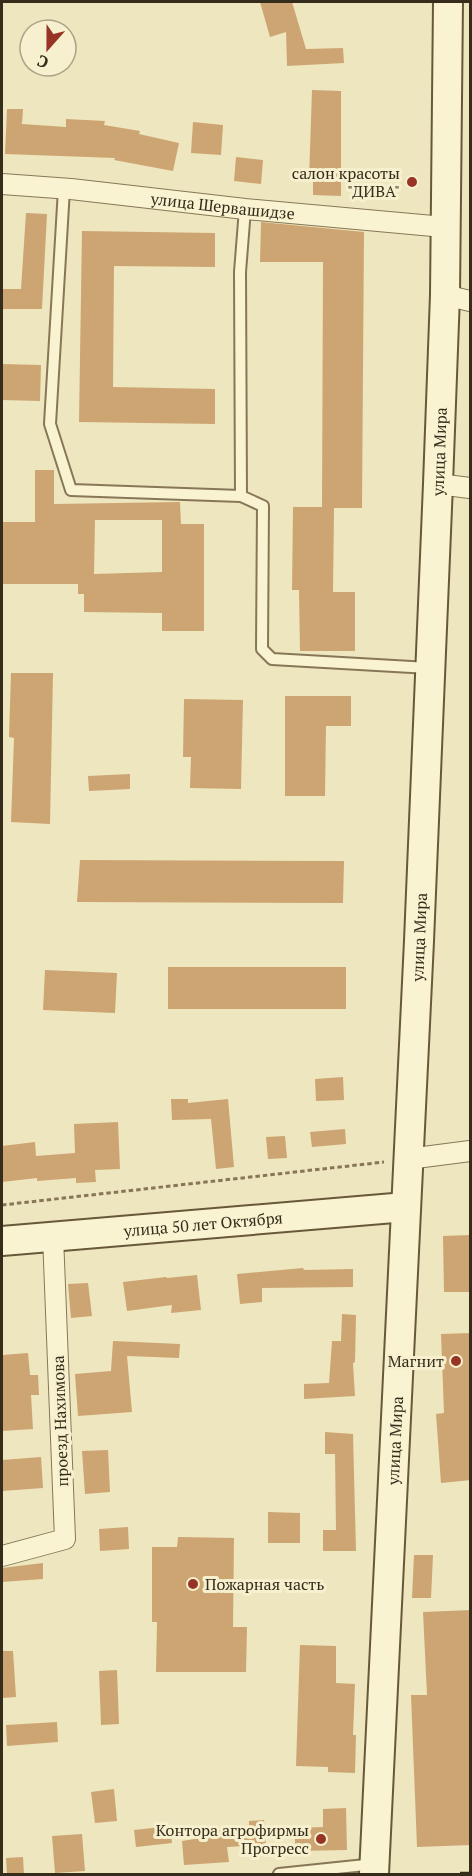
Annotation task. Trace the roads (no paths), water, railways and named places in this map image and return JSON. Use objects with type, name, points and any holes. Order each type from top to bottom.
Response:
[{"type":"street","name":"улица Мира","points":[[375,1869],[438,484],[458,298],[444,226],[448,2]]},
{"type":"street","name":"улица Шервашидзе","points":[[2,184],[245,209],[444,226]]},
{"type":"street","points":[[438,484],[471,488]]},
{"type":"street","points":[[408,1159],[471,1151]]},
{"type":"street","name":"улица 50 лет Октября","points":[[2,1241],[406,1207]]},
{"type":"street","name":"проезд Нахимова","points":[[2,1556],[65,1539],[53,1236]]},
{"type":"lane","points":[[64,189],[50,424],[71,490],[240,496],[263,506],[262,649],[272,659],[429,668]]},
{"type":"lane","points":[[240,496],[240,272],[245,209]]},
{"type":"lane","points":[[279,1875],[375,1869]]},
{"type":"railway","points":[[460,1874],[470,1874]]},
{"type":"place","name":"салон красоты \"ДИВА\"","points":[[412,182]]},
{"type":"place","name":"Магнит","points":[[456,1361]]},
{"type":"place","name":"Пожарная часть","points":[[193,1584]]},
{"type":"place","name":"Контора агрофирмы Прогресс","points":[[321,1839]]}]
